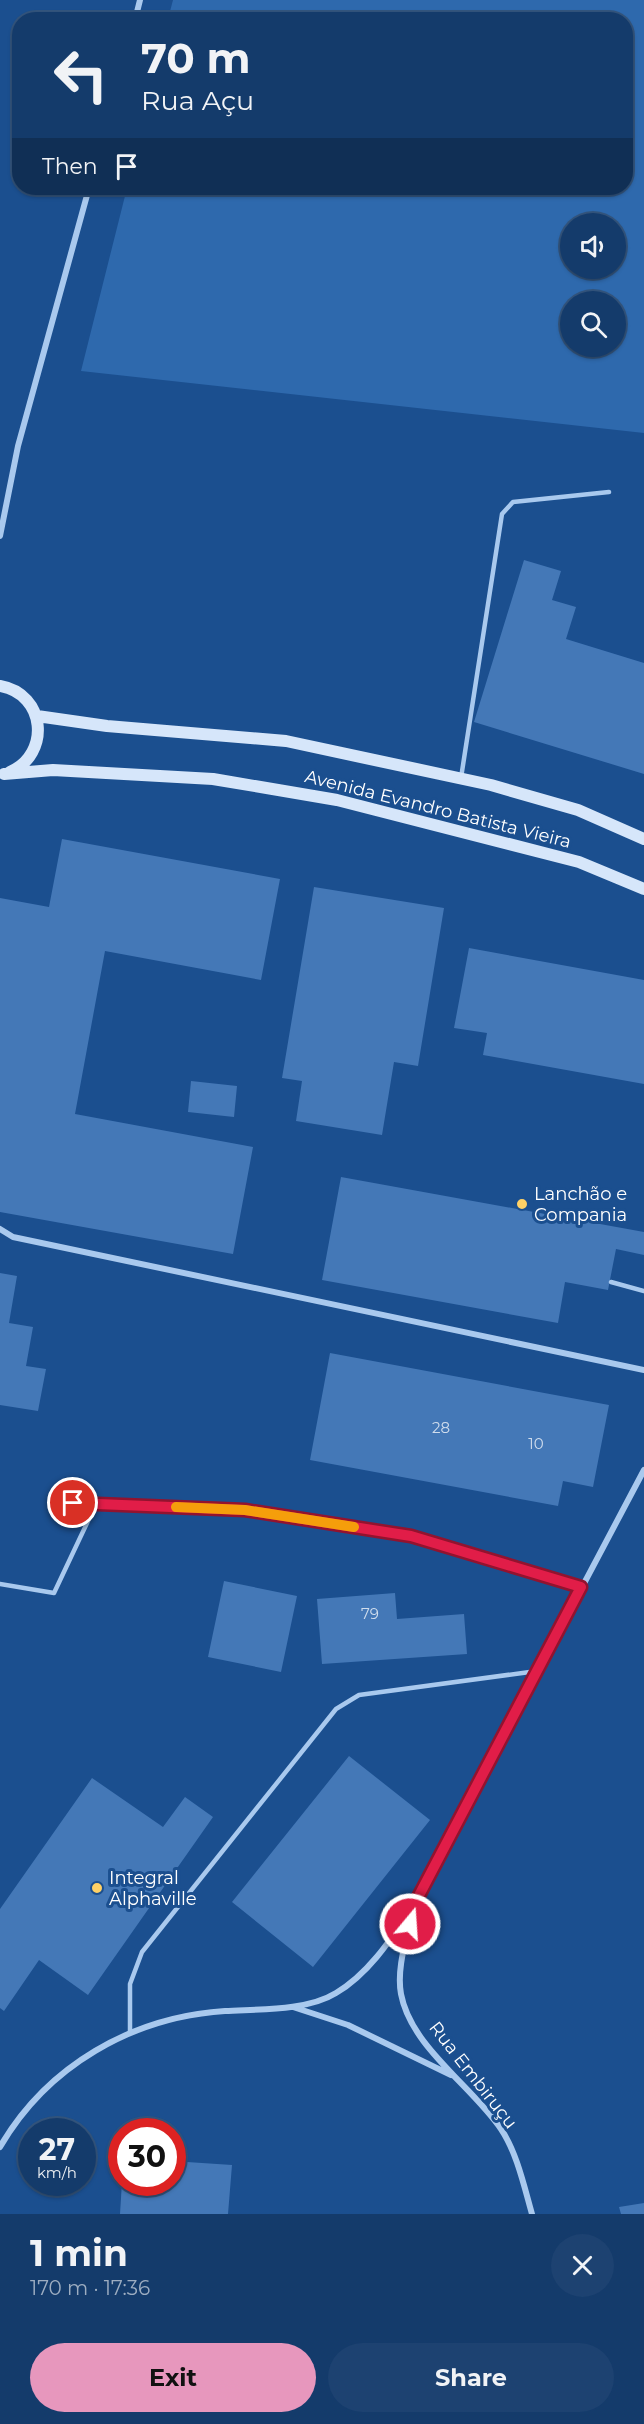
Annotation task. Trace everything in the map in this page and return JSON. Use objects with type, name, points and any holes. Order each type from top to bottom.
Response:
[{"type":"main road","points":[[0,686],[21,694],[37,716],[39,730],[36,746],[29,758],[18,768],[2,774]]},
{"type":"main road","name":"Avenida Evandro Batista Vieira","points":[[37,716],[107,726],[286,741],[461,778],[578,810],[644,839]]},
{"type":"main road","name":"Avenida Evandro Batista Vieira","points":[[2,774],[53,770],[201,778],[337,800],[579,862],[644,889]]},
{"type":"street","points":[[0,536],[18,446],[87,195]]},
{"type":"street","points":[[0,1229],[25,1239],[644,1370]]},
{"type":"street","points":[[0,2147],[27,2108],[55,2078],[89,2054],[130,2032],[161,2020],[202,2012],[292,2007],[334,1995],[351,1983],[391,1940],[414,1905],[644,1470]]},
{"type":"street","points":[[73,1503],[245,1510],[411,1536],[581,1587]]},
{"type":"street","name":"Rua Embiruçu","points":[[414,1905],[402,1962],[401,1994],[415,2026],[453,2077],[481,2104],[502,2130],[518,2167],[532,2214]]},
{"type":"street","points":[[292,2007],[348,2025],[453,2077]]},
{"type":"lane","points":[[461,778],[502,514],[513,502],[609,492]]},
{"type":"lane","points":[[611,1282],[644,1292]]},
{"type":"lane","points":[[0,1584],[54,1593],[96,1504]]},
{"type":"lane","points":[[130,2032],[130,1984],[142,1952],[336,1709],[359,1695],[537,1671]]},
{"type":"shaded area","points":[[173,0],[644,0],[644,433],[81,371],[125,195],[633,195],[633,12],[170,12]]},
{"type":"building","points":[[524,560],[561,571],[552,600],[576,607],[566,639],[644,663],[644,774],[474,722]]},
{"type":"building","points":[[62,839],[280,879],[261,980],[105,951],[75,1114],[253,1147],[233,1254],[0,1212],[0,898],[49,907]]},
{"type":"building","points":[[314,887],[444,908],[418,1066],[394,1062],[382,1135],[296,1121],[302,1081],[282,1078]]},
{"type":"building","points":[[469,948],[644,980],[644,1084],[483,1055],[487,1033],[454,1028]]},
{"type":"building","points":[[191,1081],[237,1086],[234,1117],[188,1112]]},
{"type":"building","points":[[341,1177],[644,1232],[644,1255],[616,1249],[608,1290],[565,1282],[558,1323],[322,1280]]},
{"type":"building","points":[[0,1273],[17,1276],[9,1323],[33,1327],[26,1366],[46,1369],[38,1411],[0,1405]]},
{"type":"building","points":[[330,1353],[609,1405],[593,1487],[563,1481],[558,1506],[310,1460]]},
{"type":"building","points":[[224,1581],[297,1596],[281,1672],[208,1657]]},
{"type":"building","points":[[395,1593],[397,1619],[464,1614],[467,1654],[322,1664],[317,1599]]},
{"type":"building","points":[[349,1756],[430,1820],[313,1967],[232,1902]]},
{"type":"building","points":[[92,1778],[163,1827],[185,1797],[213,1817],[88,1995],[39,1960],[4,2011],[0,2008],[0,1909]]},
{"type":"building","points":[[186,2162],[232,2165],[228,2214],[120,2214],[121,2196],[186,2196]]},
{"type":"building","points":[[644,2203],[644,2214],[621,2214],[619,2207]]},
{"type":"slow traffic","points":[[176,1507],[245,1510],[354,1527]]},
{"type":"place","name":"Lanchão e Compania","points":[[522,1204]]},
{"type":"place","name":"Integral Alphaville","points":[[97,1888]]},
{"type":"route","points":[[73,1503],[245,1510],[411,1536],[581,1587],[414,1905],[410,1924]]}]
